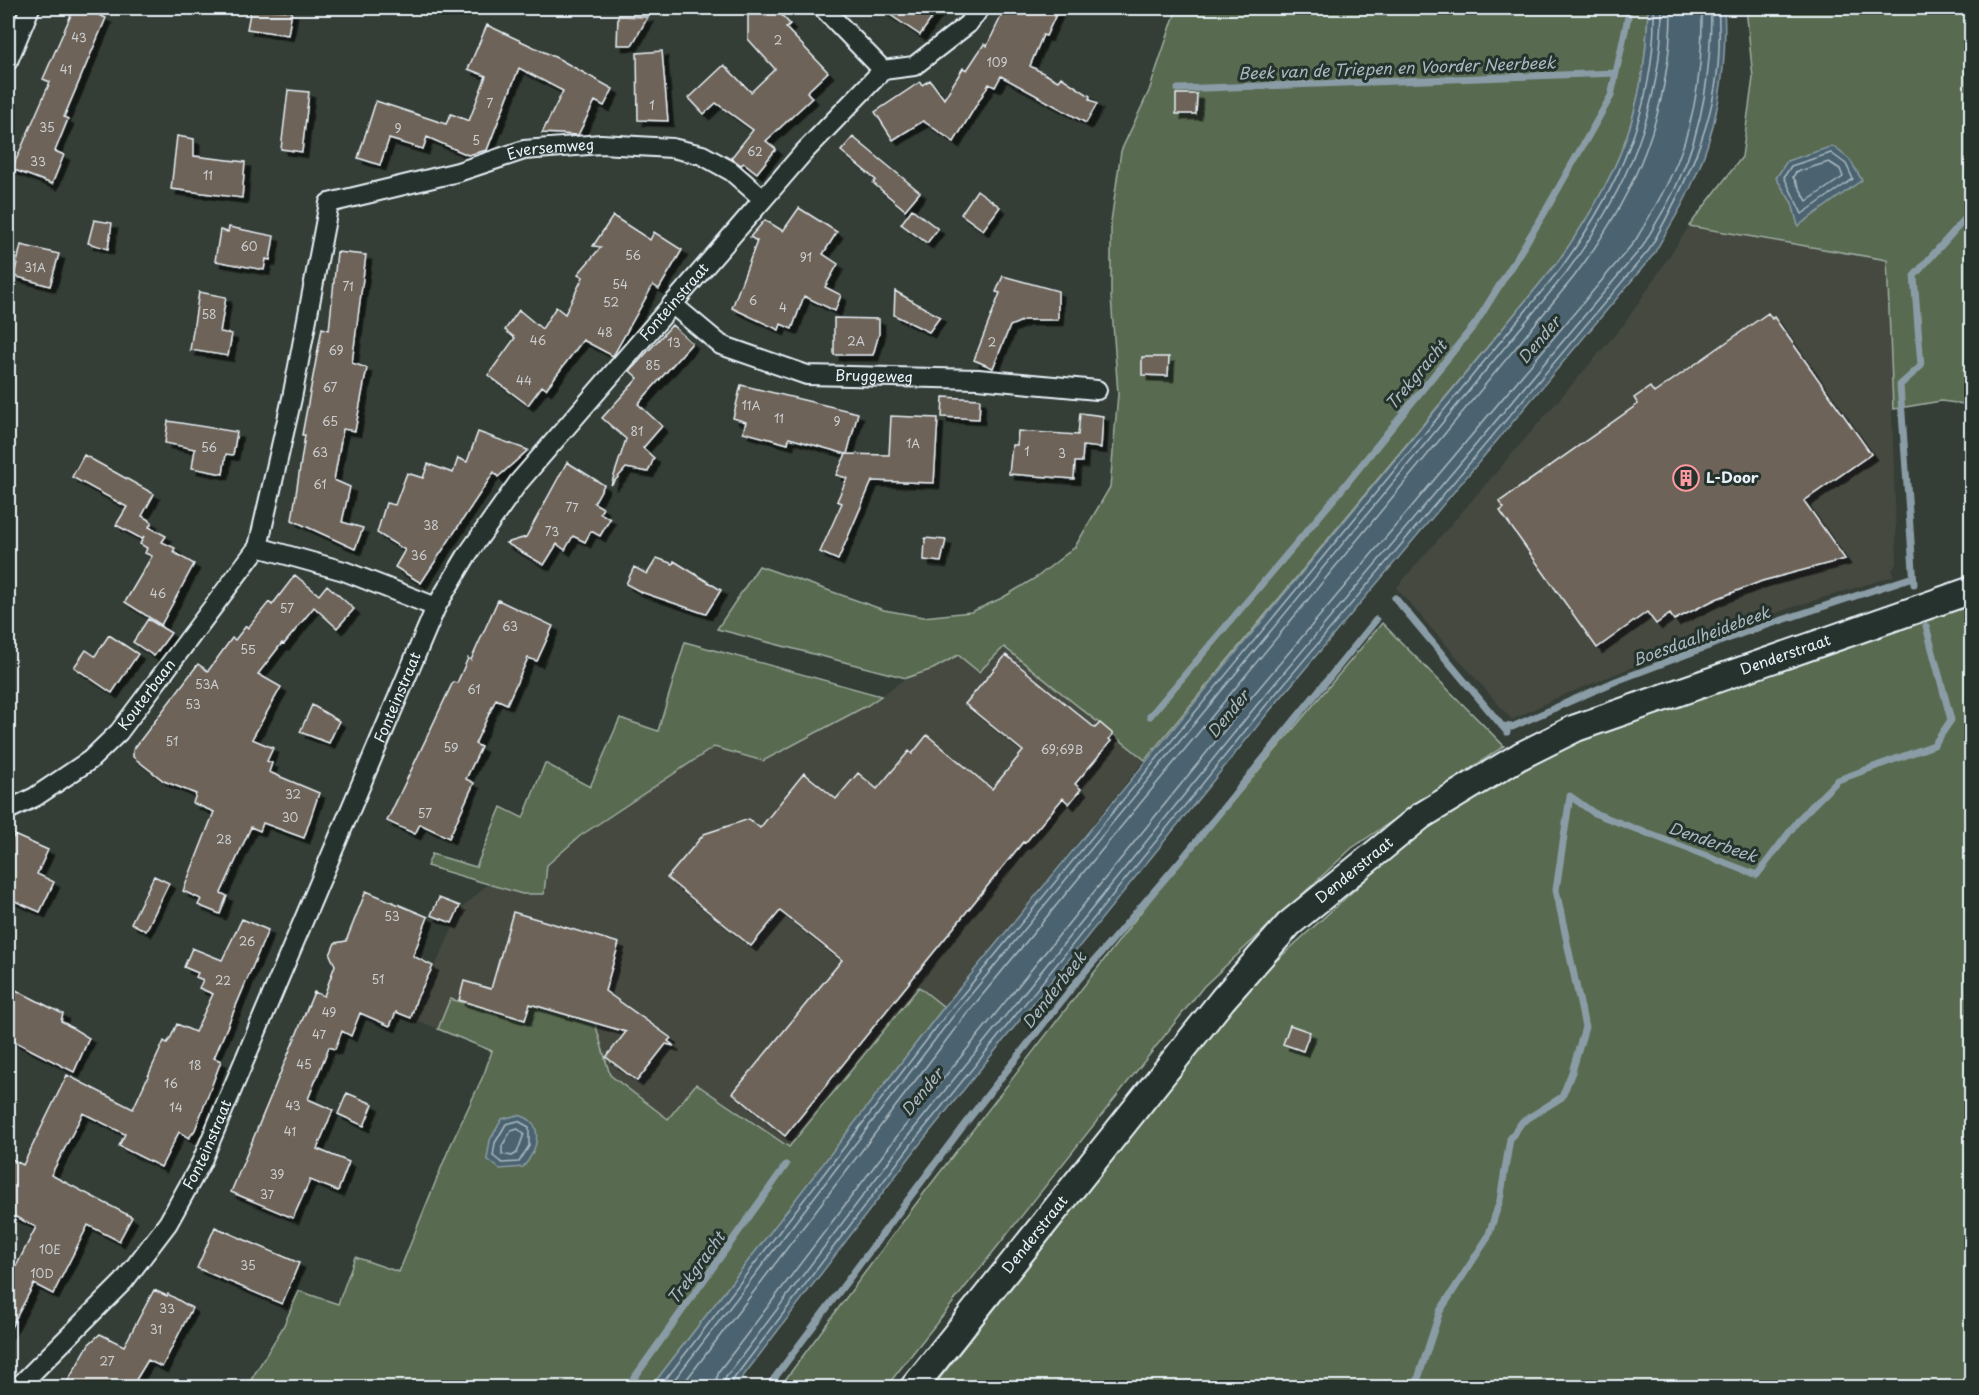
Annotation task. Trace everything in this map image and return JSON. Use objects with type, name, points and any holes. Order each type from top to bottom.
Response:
[{"type":"street","points":[[8,61],[30,8]]},
{"type":"street","points":[[824,8],[880,66],[914,66],[968,24],[980,8]]},
{"type":"street","name":"Fonteinstraat","points":[[17,1388],[124,1281],[168,1223],[201,1163],[436,606],[467,555],[518,483],[880,66]]},
{"type":"street","name":"Eversemweg","points":[[329,203],[458,172],[524,150],[601,144],[672,148],[702,155],[731,171],[763,199]]},
{"type":"street","name":"Kouterbaan","points":[[8,810],[35,797],[90,760],[119,732],[258,547],[292,398],[329,203]]},
{"type":"street","name":"Bruggeweg","points":[[672,304],[721,345],[807,375],[978,379],[1097,390]]},
{"type":"street","points":[[258,547],[344,571],[436,606]]},
{"type":"street","name":"Denderstraat","points":[[913,1388],[1223,999],[1288,924],[1421,816],[1520,756],[1576,728],[1971,590]]},
{"type":"shaded area","points":[[1689,226],[1887,260],[1897,562],[1892,571],[1894,576],[1787,609],[1635,666],[1552,700],[1512,720],[1396,588],[1625,323]]},
{"type":"shaded area","points":[[1004,646],[1145,760],[944,1007],[919,987],[789,1147],[702,1088],[668,1119],[610,1075],[530,1004],[525,1020],[450,999],[438,1029],[411,1018],[462,908],[487,885],[522,894],[547,865],[580,836],[714,747],[763,761],[868,705],[906,678],[933,669],[958,655]]},
{"type":"green space","points":[[1177,8],[1648,8],[1646,45],[1634,113],[1611,174],[1577,233],[1556,264],[1145,760],[1004,647],[979,672],[958,655],[933,669],[906,678],[717,629],[759,566],[884,610],[923,617],[971,612],[1002,598],[1037,577],[1075,547],[1110,487],[1118,394],[1111,296],[1111,222],[1121,151],[1149,91]]},
{"type":"green space","points":[[1746,8],[1971,8],[1971,405],[1941,401],[1893,409],[1887,260],[1689,226],[1742,157],[1753,78]]},
{"type":"green space","points":[[1971,603],[1971,1387],[932,1388],[1255,980],[1405,844],[1476,796],[1583,739]]},
{"type":"green space","points":[[1382,623],[1504,746],[1352,848],[1204,986],[886,1387],[779,1388],[924,1193],[1154,895]]},
{"type":"green space","points":[[685,642],[881,696],[763,761],[714,747],[580,836],[547,865],[544,894],[522,894],[427,866],[432,854],[476,867],[501,807],[523,818],[545,763],[590,787],[620,718],[658,731]]},
{"type":"green space","points":[[919,987],[944,1007],[651,1387],[246,1388],[283,1327],[299,1291],[338,1304],[355,1257],[399,1272],[492,1051],[438,1029],[450,999],[525,1019],[530,1004],[595,1023],[610,1075],[668,1119],[696,1084],[789,1147]]},
{"type":"water","name":"Dender","points":[[1648,8],[1724,8],[1725,31],[1719,100],[1707,146],[1686,197],[1654,254],[1267,714],[919,1145],[735,1387],[651,1387],[944,1007],[1556,264],[1596,203],[1624,144],[1641,80]]},
{"type":"water","points":[[1833,146],[1850,160],[1862,180],[1798,226],[1792,203],[1776,178],[1787,161]]},
{"type":"water","points":[[518,1115],[533,1123],[537,1137],[535,1145],[523,1167],[500,1169],[487,1159],[490,1140],[502,1119]]},
{"type":"building","points":[[74,8],[82,8],[106,18],[64,117],[68,119],[55,151],[64,155],[52,184],[12,169],[50,82],[43,79]]},
{"type":"building","points":[[251,8],[292,11],[288,35],[247,29]]},
{"type":"building","points":[[775,8],[790,24],[786,28],[828,72],[807,92],[812,98],[766,141],[776,149],[757,173],[744,163],[741,165],[731,158],[753,130],[716,103],[704,114],[689,98],[724,65],[751,92],[775,69],[748,39],[748,9]]},
{"type":"building","points":[[880,8],[939,8],[920,35]]},
{"type":"building","points":[[1005,8],[1059,8],[1046,36],[1043,35],[1030,66],[1058,81],[1061,77],[1090,96],[1089,99],[1097,104],[1086,123],[1001,76],[995,87],[989,84],[954,142],[923,121],[893,140],[875,112],[920,82],[922,85],[930,80],[944,99],[963,68],[967,70],[984,44],[987,46]]},
{"type":"building","points":[[618,16],[648,17],[632,45],[617,45]]},
{"type":"building","points":[[487,25],[559,59],[613,89],[604,106],[595,101],[578,135],[542,133],[563,91],[519,68],[487,150],[468,155],[427,137],[423,149],[389,139],[380,165],[358,158],[376,101],[446,124],[451,114],[469,121],[486,76],[468,69]]},
{"type":"building","points":[[662,51],[668,121],[638,120],[637,53]]},
{"type":"building","points":[[288,90],[309,92],[302,152],[281,149]]},
{"type":"building","points":[[1176,94],[1197,94],[1196,114],[1176,114]]},
{"type":"building","points":[[177,136],[194,139],[194,156],[245,162],[242,198],[171,189]]},
{"type":"building","points":[[853,137],[920,192],[905,210],[873,183],[876,180],[841,151]]},
{"type":"building","points":[[977,190],[1000,207],[983,230],[961,214]]},
{"type":"building","points":[[799,208],[837,232],[823,254],[838,264],[825,287],[841,295],[835,311],[804,296],[792,329],[781,324],[779,330],[732,308],[757,241],[750,237],[765,220],[783,231]]},
{"type":"building","points":[[912,209],[938,229],[927,243],[901,224]]},
{"type":"building","points":[[613,216],[650,240],[654,232],[682,250],[659,289],[653,285],[613,356],[583,340],[546,389],[542,386],[528,405],[488,375],[515,338],[505,330],[519,310],[542,329],[556,307],[565,314],[583,277],[578,274],[601,247],[593,246]]},
{"type":"building","points":[[94,220],[112,223],[108,249],[88,243]]},
{"type":"building","points":[[229,227],[274,236],[270,260],[266,259],[264,270],[215,261],[220,230],[228,232]]},
{"type":"building","points":[[21,245],[59,254],[50,286],[14,276]]},
{"type":"building","points":[[337,252],[366,255],[352,363],[367,368],[355,431],[343,429],[334,480],[350,487],[342,522],[363,528],[355,549],[292,520],[305,435],[302,435],[322,328],[329,330]]},
{"type":"building","points":[[1003,276],[1058,291],[1058,320],[1024,320],[1010,326],[993,368],[974,360],[1000,293],[996,292]]},
{"type":"building","points":[[895,291],[940,317],[929,332],[894,315]]},
{"type":"building","points":[[199,292],[226,297],[220,332],[232,334],[228,356],[190,350]]},
{"type":"building","name":"L-Door","points":[[1768,313],[1772,319],[1774,317],[1871,454],[1804,501],[1845,559],[1762,581],[1716,599],[1674,620],[1670,614],[1656,624],[1647,612],[1597,648],[1500,511],[1504,508],[1499,502],[1638,404],[1634,398],[1650,387],[1654,393]]},
{"type":"building","points":[[834,318],[879,319],[879,334],[873,355],[834,355]]},
{"type":"building","points":[[672,325],[692,343],[638,404],[662,426],[643,448],[654,458],[648,472],[626,468],[611,485],[626,439],[602,418],[638,378],[630,371]]},
{"type":"building","points":[[1142,357],[1169,357],[1168,376],[1142,375]]},
{"type":"building","points":[[741,385],[858,413],[847,454],[889,455],[891,416],[938,418],[934,483],[872,481],[838,560],[820,552],[842,503],[837,501],[847,478],[836,475],[846,454],[789,438],[788,444],[743,432],[746,422],[733,418]]},
{"type":"building","points":[[943,397],[980,399],[979,419],[942,417]]},
{"type":"building","points":[[1080,413],[1103,416],[1101,448],[1083,446],[1082,462],[1075,462],[1074,479],[1009,474],[1012,445],[1017,445],[1018,431],[1078,435]]},
{"type":"building","points":[[168,421],[237,432],[233,455],[226,454],[223,474],[192,468],[195,449],[165,443]]},
{"type":"building","points":[[478,432],[528,450],[498,477],[494,472],[421,583],[395,567],[405,550],[377,533],[386,503],[395,505],[407,473],[423,478],[428,464],[453,473],[458,458],[467,462]]},
{"type":"building","points":[[84,455],[154,494],[142,516],[152,522],[149,527],[166,536],[162,542],[175,548],[173,552],[194,564],[161,625],[125,602],[152,556],[145,553],[147,548],[140,544],[144,536],[142,539],[116,525],[127,507],[72,477]]},
{"type":"building","points":[[567,462],[604,485],[594,503],[603,508],[600,513],[610,519],[600,536],[591,531],[585,542],[573,536],[565,550],[557,544],[544,565],[506,543],[526,537]]},
{"type":"building","points":[[925,538],[946,540],[941,562],[924,560]]},
{"type":"building","points":[[657,558],[673,564],[674,561],[721,590],[706,614],[641,592],[626,584],[634,567],[647,574]]},
{"type":"building","points":[[295,575],[319,595],[327,585],[354,609],[337,628],[314,607],[284,644],[282,643],[258,674],[281,687],[252,739],[273,748],[267,761],[272,763],[269,772],[319,793],[304,838],[263,823],[260,831],[251,827],[221,893],[227,896],[220,914],[198,905],[201,899],[183,891],[214,812],[193,803],[196,794],[164,781],[133,757],[133,750],[198,664],[208,671],[232,638],[235,640],[246,626],[248,628],[269,602],[272,605]]},
{"type":"building","points":[[498,600],[553,626],[537,661],[528,658],[507,704],[496,699],[475,744],[481,747],[466,779],[474,783],[449,838],[420,824],[415,834],[387,821],[453,682],[457,683],[468,658],[471,660]]},
{"type":"building","points":[[148,619],[171,633],[154,656],[133,642]]},
{"type":"building","points":[[109,635],[138,654],[112,693],[74,667],[86,650],[95,656]]},
{"type":"building","points":[[1006,655],[1095,728],[1100,723],[1113,734],[1109,739],[1111,741],[1075,784],[1081,789],[1069,804],[1063,798],[1025,843],[1023,842],[785,1136],[733,1093],[842,960],[780,911],[751,946],[667,878],[704,834],[749,819],[760,828],[804,773],[836,799],[858,773],[877,789],[909,751],[912,754],[927,735],[992,789],[1023,751],[965,704]]},
{"type":"building","points":[[312,705],[339,721],[329,743],[300,732]]},
{"type":"building","points":[[14,835],[48,850],[37,874],[54,882],[40,912],[8,898],[8,849]]},
{"type":"building","points":[[154,876],[169,883],[146,931],[131,923]]},
{"type":"building","points":[[366,891],[428,917],[413,956],[433,966],[416,1000],[411,1018],[396,1012],[390,1026],[360,1013],[351,1036],[342,1031],[335,1049],[329,1047],[308,1099],[333,1110],[317,1149],[349,1162],[338,1191],[310,1180],[293,1218],[231,1192],[314,992],[324,996],[335,965],[330,955],[335,943],[346,941]]},
{"type":"building","points":[[439,898],[460,906],[452,923],[431,915]]},
{"type":"building","points":[[513,912],[619,943],[605,991],[671,1038],[668,1041],[674,1046],[666,1044],[637,1081],[606,1057],[626,1032],[530,1004],[525,1020],[459,1000],[464,981],[491,989]]},
{"type":"building","points":[[242,919],[268,930],[214,1058],[221,1061],[195,1130],[189,1138],[179,1132],[161,1167],[119,1146],[125,1134],[83,1113],[51,1175],[132,1217],[119,1241],[88,1225],[53,1294],[34,1284],[8,1333],[8,1282],[36,1227],[8,1213],[8,1157],[23,1165],[67,1075],[133,1109],[164,1041],[167,1043],[177,1024],[195,1032],[213,994],[199,988],[203,980],[196,977],[198,973],[184,967],[192,948],[222,960]]},
{"type":"building","points":[[8,986],[63,1014],[61,1021],[89,1038],[74,1072],[8,1038]]},
{"type":"building","points":[[1290,1025],[1310,1032],[1303,1051],[1283,1044]]},
{"type":"building","points":[[347,1093],[373,1104],[364,1126],[338,1114]]},
{"type":"building","points":[[215,1227],[299,1263],[282,1304],[197,1268]]},
{"type":"building","points":[[154,1290],[167,1296],[168,1294],[192,1308],[162,1367],[148,1360],[131,1388],[64,1388],[89,1344],[100,1334],[124,1346]]},
{"type":"waterway","name":"Trekgracht","points":[[1150,716],[1338,494],[1476,323],[1542,217],[1611,96],[1628,8]]},
{"type":"waterway","name":"Beek van de Triepen en Voorder Neerbeek","points":[[1178,89],[1616,73]]},
{"type":"waterway","name":"Denderbeek","points":[[1914,584],[1900,385],[1921,366],[1914,276],[1972,211]]},
{"type":"waterway","name":"Boesdaalheidebeek","points":[[1502,726],[1512,727],[1616,681],[1743,633],[1913,577]]},
{"type":"waterway","name":"Denderbeek","points":[[1395,598],[1507,732]]},
{"type":"waterway","name":"Denderbeek","points":[[767,1388],[964,1125],[1078,980],[1186,854],[1376,620]]},
{"type":"waterway","points":[[1415,1388],[1440,1311],[1488,1237],[1500,1200],[1510,1139],[1522,1122],[1562,1097],[1585,1027],[1556,890],[1570,796],[1594,813],[1757,875],[1800,818],[1838,780],[1934,745],[1951,720],[1926,626]]},
{"type":"waterway","name":"Trekgracht","points":[[627,1388],[786,1165]]},
{"type":"place","name":"L-Door","points":[[1686,478]]}]
